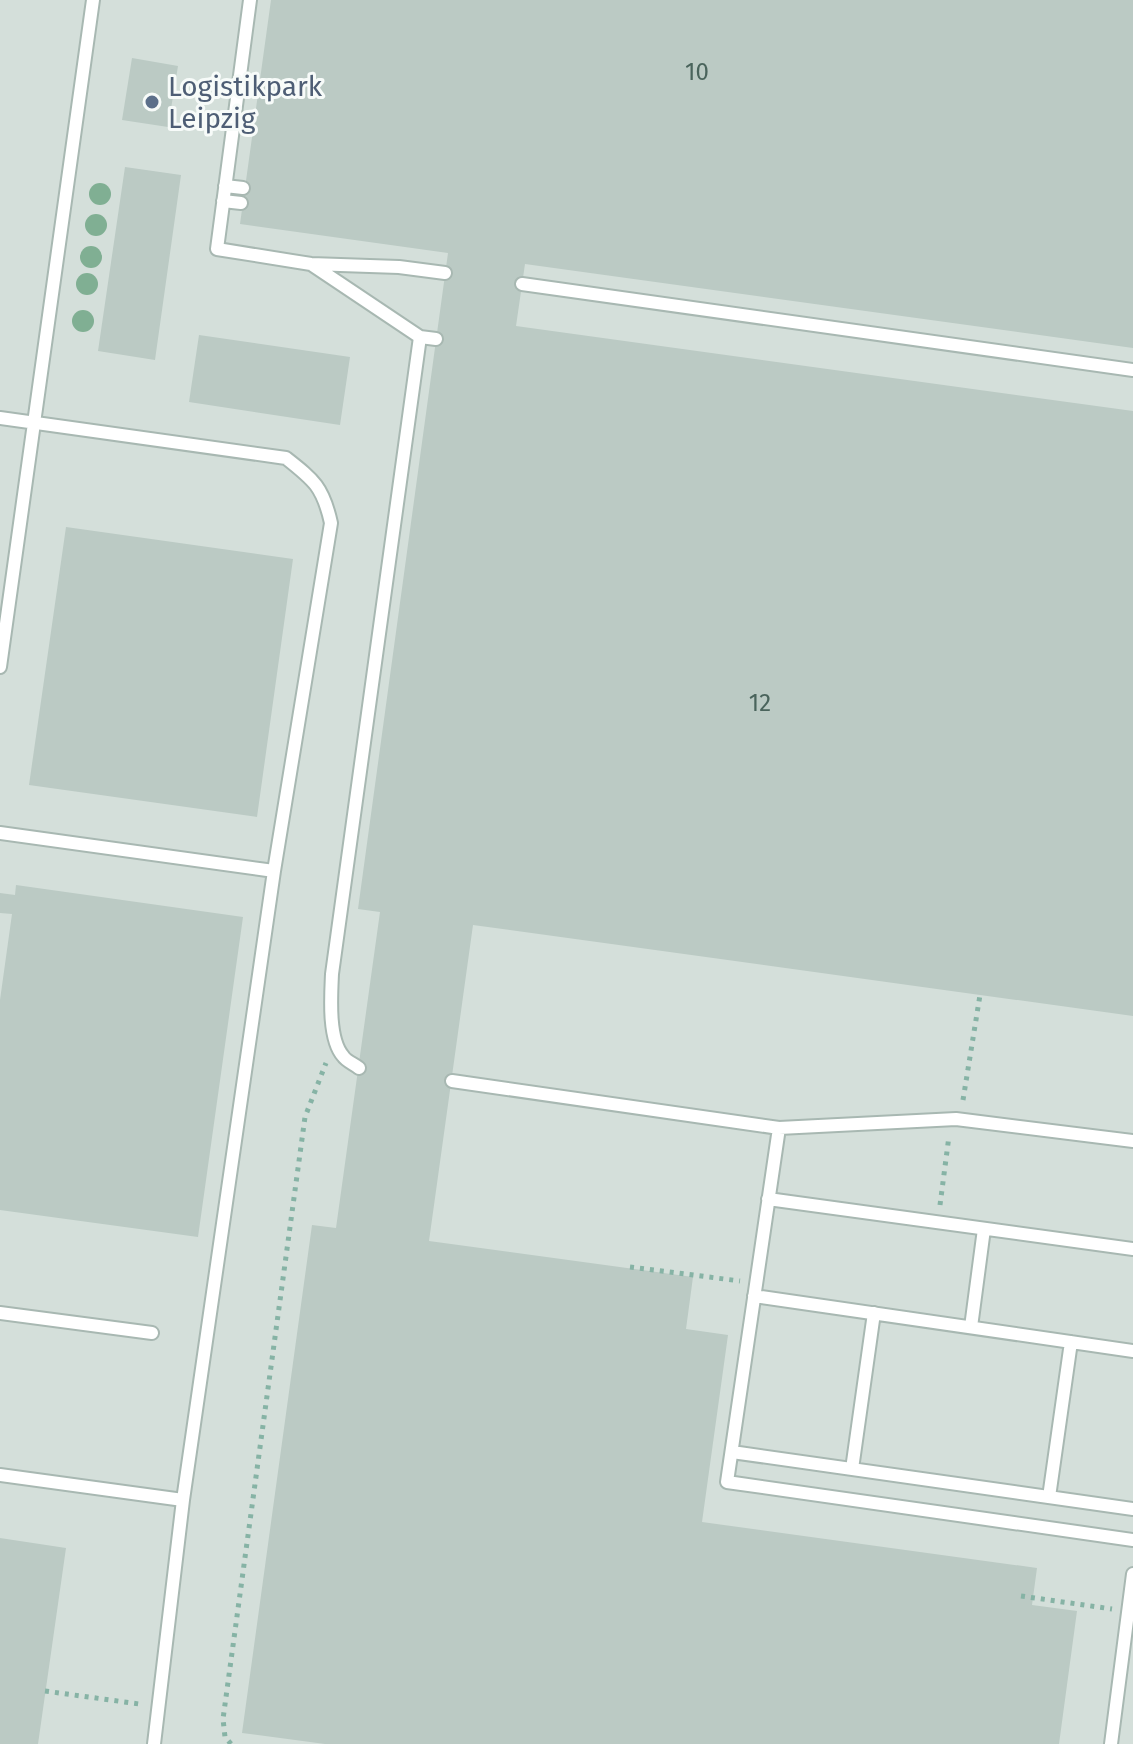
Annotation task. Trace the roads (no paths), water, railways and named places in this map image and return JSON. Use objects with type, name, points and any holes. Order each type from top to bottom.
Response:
[{"type":"lane","points":[[0,667],[93,0]]},
{"type":"lane","points":[[250,0],[217,249],[311,264],[399,267],[445,273]]},
{"type":"lane","points":[[225,186],[243,188]]},
{"type":"lane","points":[[223,201],[241,203]]},
{"type":"lane","points":[[311,264],[420,337],[436,339]]},
{"type":"lane","points":[[522,284],[1133,370]]},
{"type":"lane","points":[[359,1068],[343,1056],[335,1039],[331,1005],[332,974],[420,337]]},
{"type":"lane","points":[[0,418],[286,458],[311,477],[325,497],[331,523],[274,871],[183,1500],[154,1744]]},
{"type":"lane","points":[[0,833],[274,871]]},
{"type":"lane","points":[[452,1081],[779,1128],[956,1119],[1133,1141]]},
{"type":"lane","points":[[779,1128],[727,1482],[1133,1540]]},
{"type":"lane","points":[[768,1199],[1133,1249]]},
{"type":"lane","points":[[971,1327],[984,1229]]},
{"type":"lane","points":[[755,1289],[874,1313],[1133,1351]]},
{"type":"lane","points":[[0,1313],[152,1333]]},
{"type":"lane","points":[[852,1469],[874,1313]]},
{"type":"lane","points":[[1049,1497],[1071,1342]]},
{"type":"lane","points":[[732,1452],[1133,1509]]},
{"type":"lane","points":[[0,1475],[183,1500]]},
{"type":"lane","points":[[1111,1744],[1133,1574]]},
{"type":"place","name":"Logistikpark Leipzig","points":[[152,102]]}]
